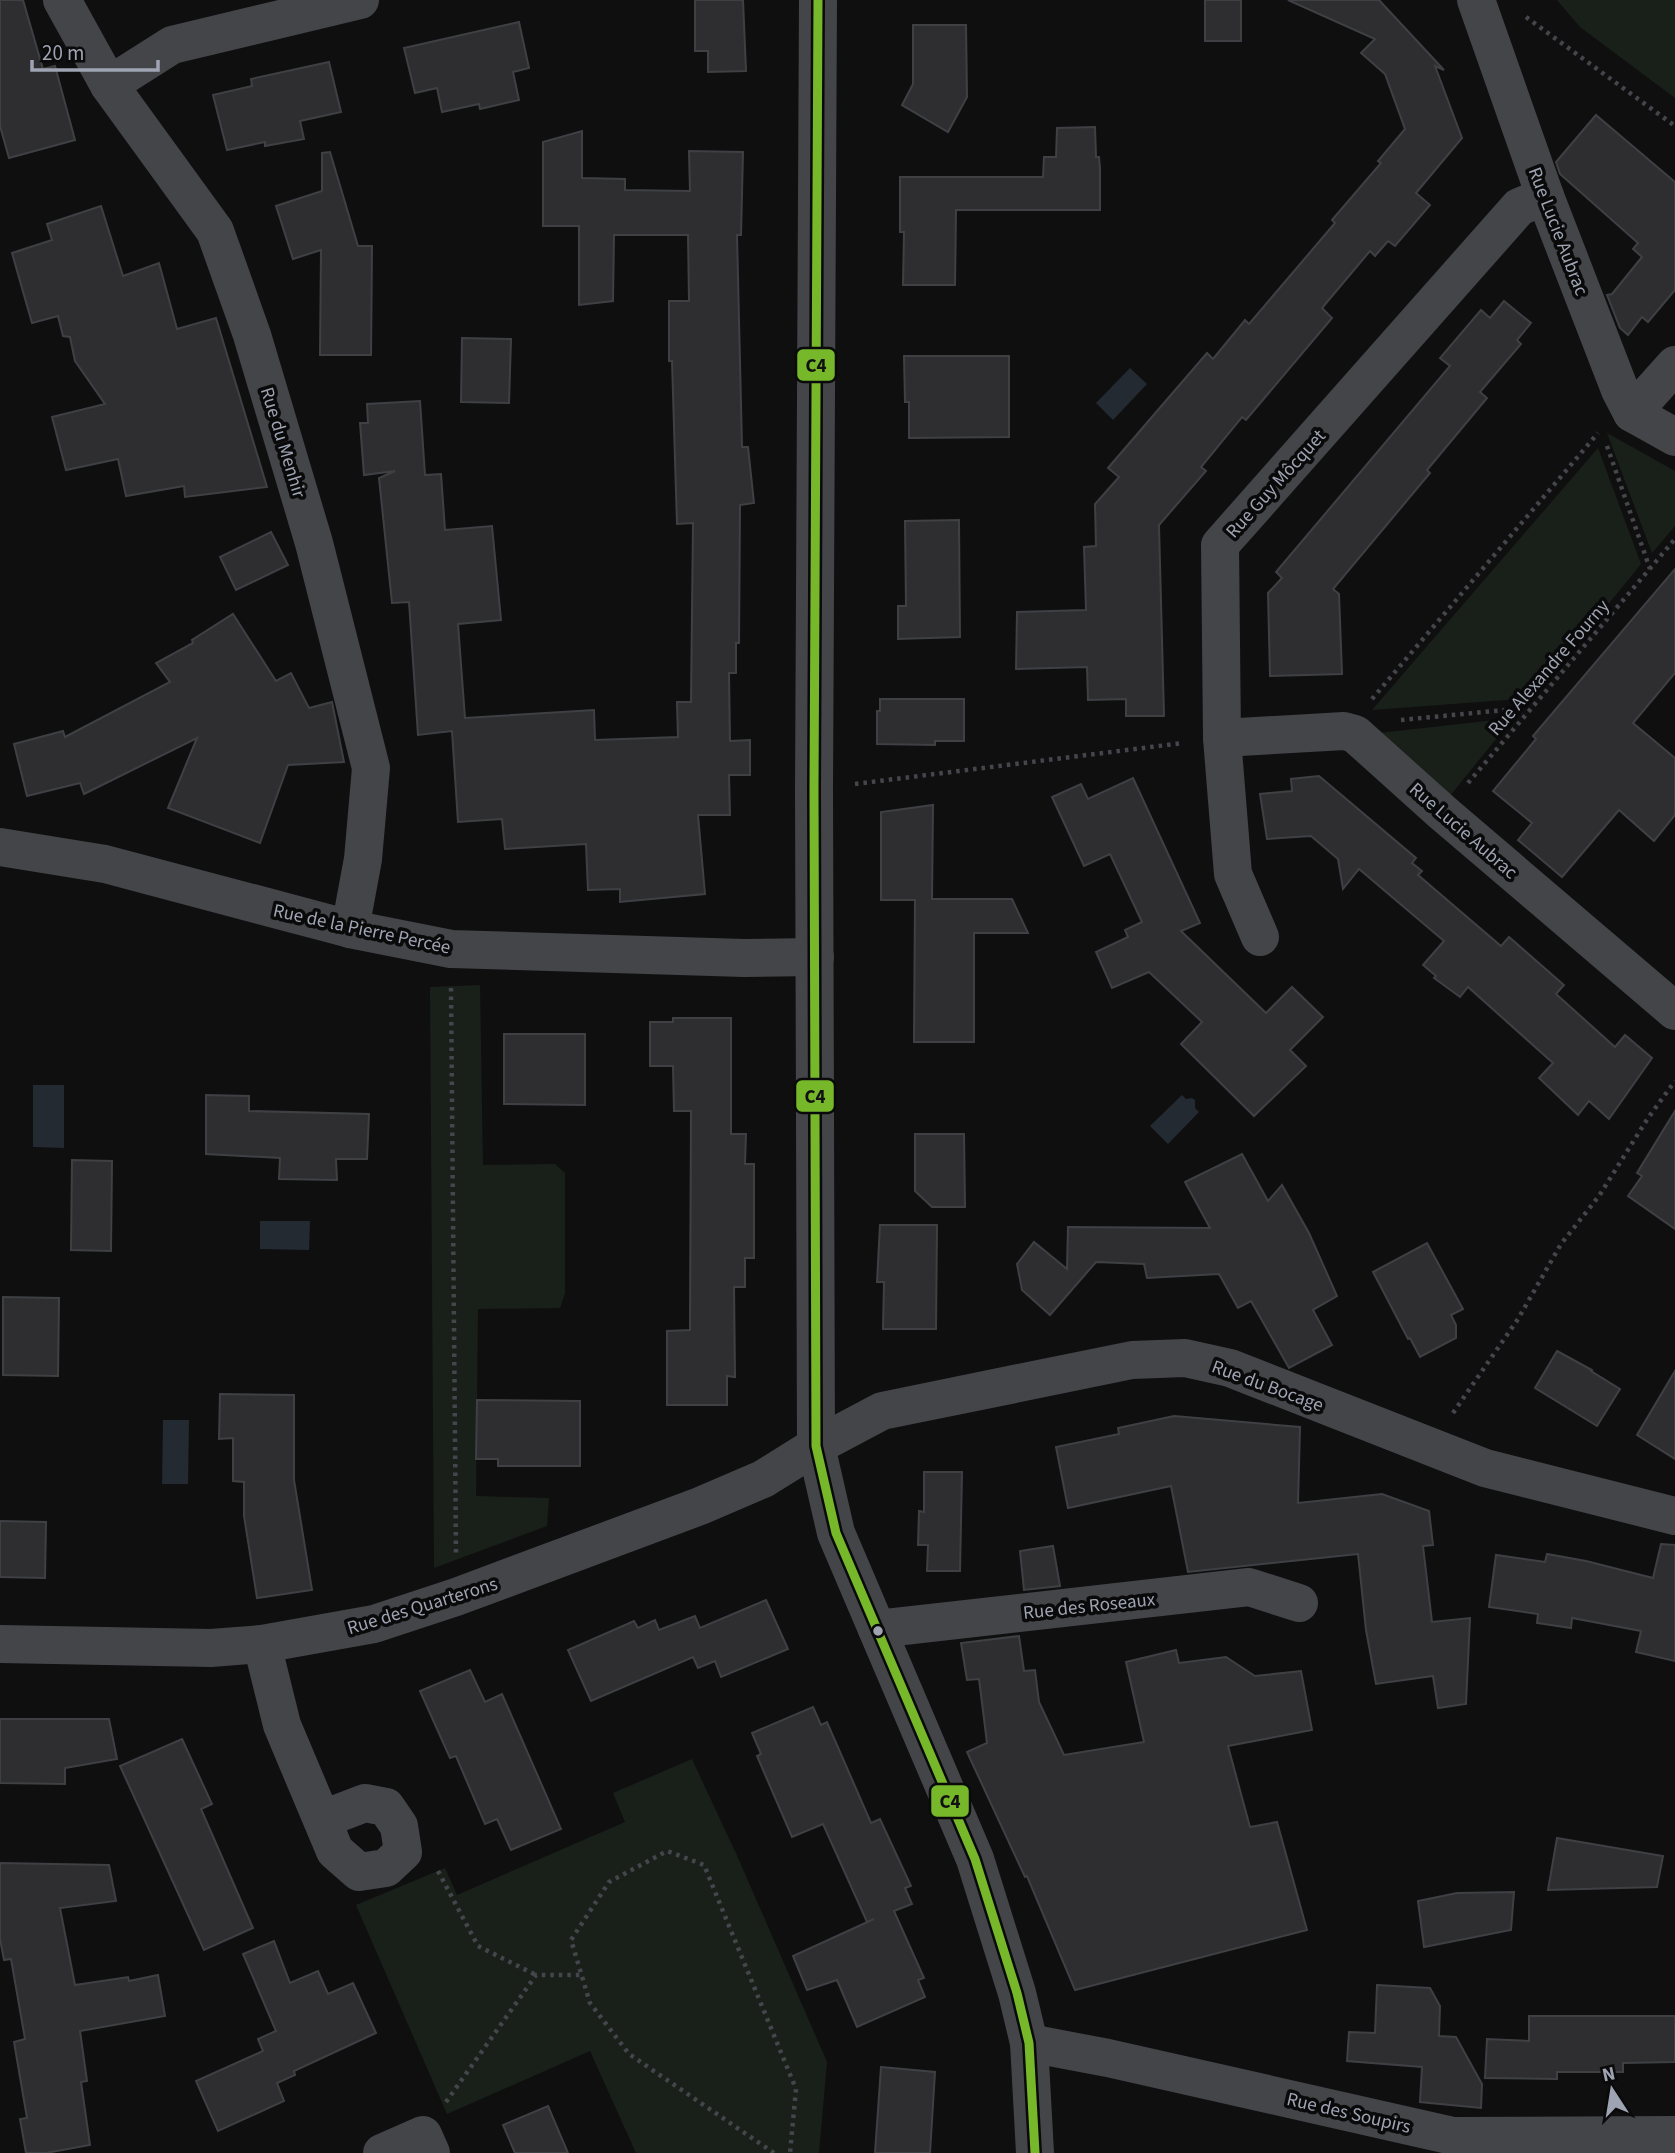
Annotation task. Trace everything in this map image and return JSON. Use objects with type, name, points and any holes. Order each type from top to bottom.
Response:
[{"type":"street","name":"Rue du Menhir","points":[[62,0],[108,85],[215,231],[252,335],[314,543],[371,768],[363,859],[350,929]]},
{"type":"street","points":[[108,85],[172,46],[360,0]]},
{"type":"street","points":[[818,0],[814,789],[816,1446],[836,1533],[975,1859],[1017,1993],[1029,2043],[1035,2153]]},
{"type":"street","name":"Rue Lucie Aubrac","points":[[1476,0],[1545,196],[1629,407]]},
{"type":"street","name":"Rue Guy Môcquet","points":[[1260,937],[1233,874],[1222,738],[1220,545],[1520,207],[1545,196]]},
{"type":"street","points":[[1675,365],[1629,407],[1675,437]]},
{"type":"street","points":[[1222,738],[1350,733]]},
{"type":"street","name":"Rue Lucie Aubrac","points":[[1350,733],[1675,1011]]},
{"type":"street","name":"Rue de la Pierre Percée","points":[[0,847],[105,864],[350,929],[451,948],[744,958],[816,957]]},
{"type":"street","name":"Rue du Bocage","points":[[816,1446],[882,1411],[1132,1360],[1185,1358],[1230,1368],[1485,1468],[1675,1516]]},
{"type":"street","name":"Rue des Quarterons","points":[[0,1644],[211,1648],[262,1644],[374,1624],[456,1597],[763,1479],[816,1446]]},
{"type":"street","name":"Rue des Roseaux","points":[[877,1629],[1250,1587],[1299,1603]]},
{"type":"street","points":[[262,1644],[282,1725],[335,1851],[359,1872],[386,1868],[403,1852],[399,1826],[386,1807],[365,1803],[323,1819]]},
{"type":"street","name":"Rue des Soupirs","points":[[1029,2043],[1108,2058],[1453,2136],[1675,2135]]},
{"type":"street","points":[[382,2153],[427,2144]]},
{"type":"path","points":[[1525,16],[1675,126]]},
{"type":"path","points":[[1350,733],[1629,407]]},
{"type":"path","name":"Rue Alexandre Fourny","points":[[1443,813],[1675,539]]},
{"type":"path","points":[[1350,733],[1371,722],[1515,709],[1527,713]]},
{"type":"path","points":[[814,789],[1222,738]]},
{"type":"path","points":[[451,948],[456,1597]]},
{"type":"path","points":[[1432,1447],[1482,1368],[1518,1319],[1561,1244],[1599,1196],[1648,1118],[1675,1081]]},
{"type":"path","points":[[774,2153],[629,2054],[590,2003],[571,1940],[609,1882],[667,1851],[704,1865],[796,2089],[790,2153]]},
{"type":"path","points":[[403,1852],[435,1865],[478,1946],[536,1975],[581,1975]]},
{"type":"path","points":[[427,2144],[536,1975]]},
{"type":"shaded area","points":[[1557,0],[1675,0],[1675,98],[1580,27]]},
{"type":"shaded area","points":[[1130,368],[1147,384],[1113,420],[1096,403]]},
{"type":"shaded area","points":[[1607,433],[1675,471],[1675,526],[1652,553]]},
{"type":"shaded area","points":[[1598,448],[1641,564],[1532,698],[1372,710]]},
{"type":"shaded area","points":[[1513,718],[1449,797],[1370,734]]},
{"type":"shaded area","points":[[480,985],[483,1165],[555,1164],[565,1173],[565,1293],[560,1308],[478,1309],[476,1496],[549,1498],[547,1526],[434,1568],[430,987]]},
{"type":"shaded area","points":[[33,1085],[64,1085],[64,1148],[33,1147]]},
{"type":"shaded area","points":[[1182,1095],[1186,1099],[1195,1100],[1195,1108],[1199,1112],[1168,1144],[1150,1126]]},
{"type":"shaded area","points":[[260,1221],[310,1221],[309,1250],[260,1249]]},
{"type":"shaded area","points":[[163,1420],[189,1420],[188,1484],[162,1484]]},
{"type":"shaded area","points":[[692,1759],[827,2062],[819,2153],[636,2153],[590,2051],[447,2114],[356,1905],[445,1868],[457,1895],[625,1822],[613,1793]]},
{"type":"building","points":[[0,0],[23,0],[43,69],[55,66],[75,140],[9,158],[0,126]]},
{"type":"building","points":[[695,0],[743,0],[746,71],[708,72],[708,51],[695,51]]},
{"type":"building","points":[[1205,0],[1241,0],[1241,41],[1205,41]]},
{"type":"building","points":[[1288,0],[1379,0],[1444,70],[1435,66],[1462,138],[1416,193],[1430,205],[1395,246],[1388,241],[1375,256],[1370,251],[1322,308],[1332,318],[1246,420],[1242,417],[1201,467],[1206,471],[1159,525],[1164,716],[1126,716],[1126,699],[1088,700],[1087,667],[1016,669],[1017,612],[1086,610],[1084,547],[1096,546],[1095,504],[1119,477],[1108,468],[1207,353],[1213,359],[1245,320],[1249,324],[1335,223],[1332,220],[1381,163],[1378,161],[1405,129],[1385,74],[1361,53],[1375,39]]},
{"type":"building","points":[[519,22],[529,68],[513,72],[519,100],[480,109],[479,104],[442,112],[437,88],[415,93],[404,48]]},
{"type":"building","points":[[913,25],[966,25],[967,97],[948,132],[902,105],[913,84]]},
{"type":"building","points":[[329,62],[341,112],[300,121],[304,139],[265,146],[265,142],[227,150],[213,95],[252,86],[251,79]]},
{"type":"building","points":[[1596,115],[1675,182],[1675,290],[1648,322],[1642,317],[1628,335],[1620,328],[1607,295],[1612,294],[1642,257],[1633,249],[1638,243],[1560,174],[1556,162]]},
{"type":"building","points":[[1095,127],[1096,157],[1099,157],[1100,168],[1100,210],[956,210],[955,285],[903,285],[904,232],[900,232],[900,177],[1043,177],[1044,157],[1056,157],[1057,128]]},
{"type":"building","points":[[582,131],[582,178],[625,179],[625,190],[690,191],[689,151],[743,152],[741,235],[737,235],[742,447],[748,447],[754,503],[740,505],[739,643],[736,643],[736,673],[729,673],[730,741],[750,740],[750,775],[729,775],[730,815],[698,815],[705,894],[620,902],[620,889],[588,890],[586,844],[505,849],[502,819],[458,822],[452,731],[418,735],[409,602],[392,603],[379,478],[395,471],[364,475],[360,423],[368,423],[367,404],[420,401],[425,475],[441,474],[445,530],[492,526],[501,620],[458,624],[465,718],[594,710],[595,740],[678,737],[677,702],[691,702],[693,523],[677,524],[672,361],[669,361],[669,301],[689,301],[688,235],[614,235],[613,301],[579,305],[579,226],[543,226],[543,142]]},
{"type":"building","points":[[330,152],[358,246],[372,246],[371,355],[320,355],[321,250],[293,259],[276,206],[322,191],[322,153]]},
{"type":"building","points":[[101,206],[123,276],[159,263],[177,329],[216,318],[267,487],[185,497],[184,486],[126,496],[118,459],[66,470],[52,417],[105,404],[75,361],[70,337],[63,336],[58,316],[32,323],[12,253],[52,240],[47,224]]},
{"type":"building","points":[[1504,301],[1531,323],[1517,340],[1521,344],[1480,392],[1487,398],[1427,470],[1430,473],[1333,589],[1339,594],[1342,674],[1270,676],[1268,593],[1282,578],[1276,572],[1450,366],[1440,358],[1481,310],[1490,318]]},
{"type":"building","points":[[462,338],[511,339],[509,403],[461,402]]},
{"type":"building","points":[[904,356],[1009,356],[1009,437],[909,438],[909,402],[905,402]]},
{"type":"building","points":[[959,520],[960,637],[898,639],[898,606],[906,606],[905,521]]},
{"type":"building","points":[[271,532],[288,565],[236,590],[220,557]]},
{"type":"building","points":[[1675,569],[1675,673],[1633,723],[1675,758],[1675,815],[1654,841],[1619,810],[1562,877],[1518,840],[1532,823],[1493,791],[1536,739],[1533,736]]},
{"type":"building","points":[[233,614],[276,681],[291,673],[309,708],[332,702],[344,762],[288,765],[260,843],[168,808],[197,738],[84,794],[80,783],[27,796],[14,744],[63,731],[65,737],[170,682],[156,663],[193,643],[192,640]]},
{"type":"building","points":[[880,699],[964,699],[964,741],[935,741],[935,745],[877,744],[877,711],[880,711]]},
{"type":"building","points":[[1319,776],[1416,858],[1412,863],[1422,871],[1418,875],[1501,946],[1509,937],[1564,985],[1556,994],[1615,1047],[1625,1035],[1652,1058],[1609,1119],[1589,1101],[1578,1115],[1539,1078],[1553,1063],[1468,987],[1460,997],[1434,978],[1436,976],[1423,965],[1444,941],[1359,869],[1343,889],[1338,859],[1311,836],[1267,839],[1260,794],[1292,791],[1291,779]]},
{"type":"building","points":[[1133,778],[1200,923],[1181,931],[1266,1013],[1292,987],[1323,1017],[1290,1050],[1306,1066],[1254,1116],[1181,1044],[1202,1022],[1149,972],[1112,988],[1096,952],[1128,937],[1125,930],[1142,922],[1110,854],[1084,866],[1052,797],[1081,784],[1088,799]]},
{"type":"building","points":[[933,805],[932,899],[1012,899],[1028,933],[974,933],[974,1042],[914,1042],[915,900],[881,900],[881,812]]},
{"type":"building","points":[[673,1018],[731,1018],[731,1134],[746,1134],[745,1164],[754,1164],[754,1258],[745,1258],[745,1287],[734,1287],[735,1377],[727,1376],[727,1405],[667,1405],[667,1331],[690,1330],[691,1111],[674,1111],[673,1066],[650,1066],[650,1022],[673,1022]]},
{"type":"building","points":[[504,1034],[585,1034],[585,1105],[504,1104]]},
{"type":"building","points":[[206,1095],[249,1096],[249,1111],[369,1114],[367,1159],[336,1159],[337,1180],[279,1179],[280,1158],[206,1154]]},
{"type":"building","points":[[1675,1111],[1675,1229],[1628,1196],[1642,1176],[1637,1173]]},
{"type":"building","points":[[915,1134],[964,1134],[965,1207],[932,1207],[915,1191]]},
{"type":"building","points":[[1242,1154],[1268,1201],[1282,1185],[1309,1233],[1337,1296],[1313,1310],[1332,1345],[1289,1368],[1251,1301],[1238,1308],[1219,1274],[1147,1278],[1144,1264],[1096,1262],[1050,1315],[1022,1290],[1017,1264],[1034,1242],[1067,1269],[1068,1227],[1210,1228],[1185,1182]]},
{"type":"building","points":[[72,1160],[112,1161],[111,1251],[71,1250]]},
{"type":"building","points":[[880,1225],[937,1225],[936,1329],[883,1329],[884,1282],[877,1282]]},
{"type":"building","points":[[1427,1243],[1463,1309],[1451,1315],[1456,1325],[1456,1338],[1420,1357],[1373,1272]]},
{"type":"building","points":[[3,1297],[59,1298],[58,1376],[3,1375]]},
{"type":"building","points":[[1557,1351],[1620,1389],[1597,1426],[1535,1388]]},
{"type":"building","points":[[1675,1371],[1675,1459],[1637,1435]]},
{"type":"building","points":[[220,1394],[294,1395],[294,1480],[312,1590],[257,1598],[244,1516],[244,1482],[233,1481],[233,1438],[219,1439]]},
{"type":"building","points":[[477,1400],[580,1401],[580,1466],[498,1466],[498,1459],[476,1459]]},
{"type":"building","points":[[1174,1416],[1300,1427],[1298,1503],[1382,1494],[1429,1511],[1433,1545],[1423,1546],[1432,1622],[1470,1618],[1466,1704],[1438,1708],[1433,1676],[1376,1684],[1366,1630],[1358,1554],[1188,1572],[1171,1486],[1068,1508],[1056,1447],[1119,1434],[1118,1428]]},
{"type":"building","points":[[924,1472],[962,1472],[960,1571],[927,1571],[928,1545],[918,1545],[919,1511],[924,1512]]},
{"type":"building","points":[[0,1521],[46,1522],[45,1578],[0,1577]]},
{"type":"building","points":[[1661,1544],[1675,1545],[1675,1661],[1636,1652],[1641,1631],[1572,1618],[1571,1628],[1537,1623],[1538,1614],[1489,1607],[1496,1555],[1545,1562],[1547,1554],[1653,1578]]},
{"type":"building","points":[[1053,1546],[1060,1586],[1024,1590],[1020,1551]]},
{"type":"building","points":[[766,1600],[788,1649],[721,1677],[715,1661],[698,1668],[693,1657],[591,1701],[568,1650],[634,1621],[638,1628],[655,1620],[659,1630],[695,1616],[700,1628]]},
{"type":"building","points":[[1019,1636],[1024,1671],[1035,1670],[1039,1702],[1064,1755],[1144,1742],[1126,1662],[1176,1650],[1179,1663],[1226,1657],[1255,1676],[1301,1671],[1312,1730],[1228,1746],[1250,1827],[1277,1822],[1307,1930],[1075,1990],[1027,1876],[1025,1877],[967,1752],[987,1743],[979,1679],[967,1680],[961,1643]]},
{"type":"building","points":[[470,1670],[485,1702],[502,1694],[561,1829],[511,1850],[497,1819],[485,1824],[456,1756],[450,1758],[420,1691]]},
{"type":"building","points":[[813,1707],[821,1725],[827,1722],[871,1823],[880,1819],[911,1886],[905,1888],[912,1904],[894,1911],[924,1978],[918,1980],[925,1997],[857,2027],[837,1980],[807,1990],[793,1956],[874,1919],[867,1922],[823,1824],[792,1837],[757,1756],[761,1754],[752,1733]]},
{"type":"building","points":[[0,1719],[109,1719],[117,1759],[65,1768],[65,1784],[0,1783]]},
{"type":"building","points":[[182,1739],[212,1804],[201,1809],[253,1928],[204,1950],[120,1766]]},
{"type":"building","points":[[1557,1838],[1663,1856],[1657,1887],[1548,1890]]},
{"type":"building","points":[[0,1863],[109,1865],[116,1901],[60,1908],[75,1985],[128,1977],[129,1981],[158,1975],[165,2016],[80,2031],[87,2081],[81,2082],[90,2145],[46,2153],[26,2153],[20,2119],[27,2118],[14,2042],[25,2039],[11,1959],[4,1960],[0,1939]]},
{"type":"building","points":[[1514,1892],[1511,1930],[1424,1947],[1418,1901],[1457,1893]]},
{"type":"building","points":[[274,1941],[290,1983],[318,1971],[328,1994],[353,1983],[376,2033],[294,2071],[295,2075],[277,2083],[284,2101],[218,2131],[196,2081],[263,2051],[258,2039],[276,2031],[243,1954]]},
{"type":"building","points":[[1377,1985],[1430,1988],[1440,2006],[1439,2036],[1456,2037],[1482,2084],[1481,2108],[1420,2102],[1422,2067],[1347,2061],[1349,2032],[1375,2033]]},
{"type":"building","points":[[1529,2016],[1675,2016],[1675,2062],[1623,2063],[1623,2072],[1557,2072],[1557,2079],[1485,2078],[1487,2039],[1529,2041]]},
{"type":"building","points":[[881,2067],[935,2072],[930,2153],[875,2153]]},
{"type":"building","points":[[548,2106],[568,2153],[515,2153],[503,2125]]},
{"type":"transit line","name":"C4","points":[[818,0],[814,789],[816,1446],[836,1533],[975,1859],[1017,1993],[1029,2043],[1035,2153]]}]
